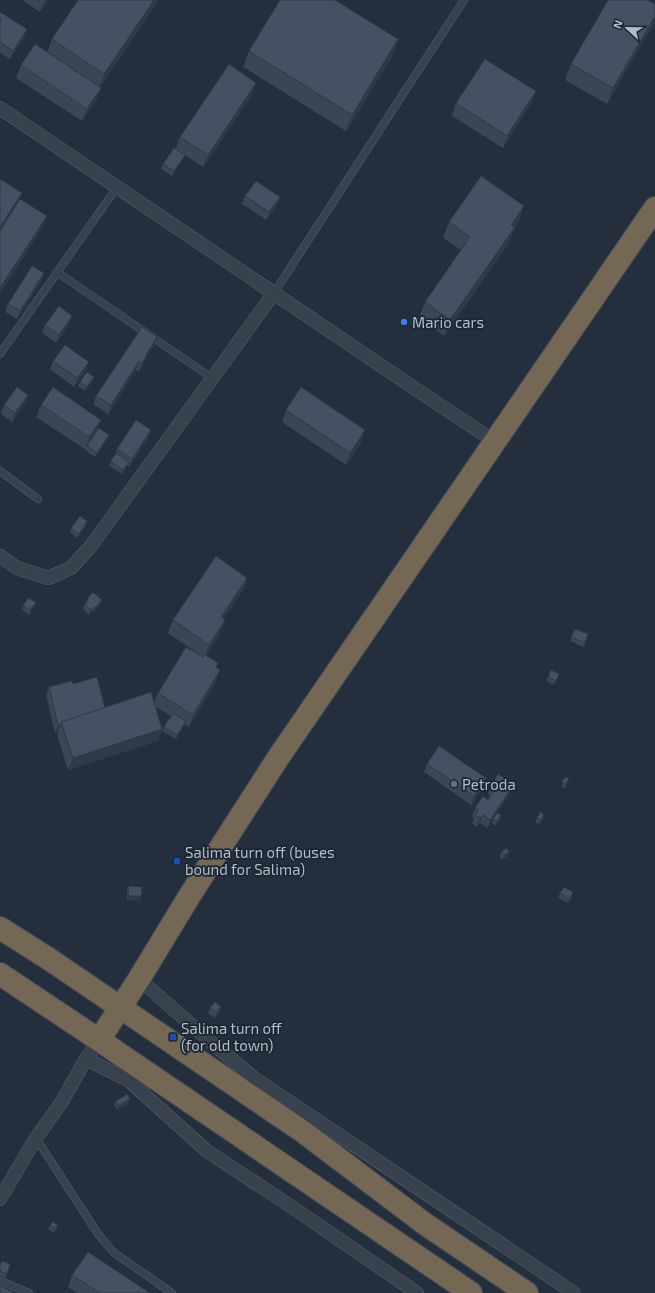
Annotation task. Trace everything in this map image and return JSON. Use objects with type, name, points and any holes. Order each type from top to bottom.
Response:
[{"type":"highway","points":[[99,1040],[140,979],[190,895],[278,758],[655,208]]},
{"type":"highway","points":[[0,928],[50,959],[302,1132],[425,1224],[527,1293]]},
{"type":"highway","points":[[0,974],[471,1293]]},
{"type":"street","points":[[0,108],[494,441]]},
{"type":"street","points":[[0,556],[17,568],[48,578],[71,568],[91,546],[274,293]]},
{"type":"street","points":[[140,979],[254,1078],[574,1293]]},
{"type":"street","points":[[0,1199],[36,1138],[61,1103],[86,1059],[99,1040]]},
{"type":"street","points":[[86,1059],[128,1080],[206,1151],[292,1206],[417,1293]]},
{"type":"lane","points":[[274,293],[464,0]]},
{"type":"lane","points":[[0,354],[117,187]]},
{"type":"lane","points":[[57,272],[212,378]]},
{"type":"lane","points":[[0,471],[38,499]]},
{"type":"lane","points":[[36,1138],[94,1228],[113,1252],[172,1293]]},
{"type":"lane","points":[[0,1281],[29,1293]]},
{"type":"building","points":[[37,0],[46,0],[43,4]]},
{"type":"building","points":[[78,0],[154,0],[104,74],[52,39]]},
{"type":"building","points":[[280,0],[335,0],[398,39],[352,115],[249,51]]},
{"type":"building","points":[[608,0],[648,0],[655,4],[655,16],[613,88],[571,64]]},
{"type":"building","points":[[0,12],[27,29],[13,51],[0,42]]},
{"type":"building","points":[[35,44],[101,88],[87,109],[21,65]]},
{"type":"building","points":[[485,59],[536,91],[507,136],[456,103]]},
{"type":"building","points":[[229,64],[256,83],[208,155],[180,137]]},
{"type":"building","points":[[174,148],[185,155],[174,171],[163,164]]},
{"type":"building","points":[[481,176],[524,206],[511,225],[515,227],[450,320],[425,302],[470,237],[449,222]]},
{"type":"building","points":[[0,179],[22,193],[0,227]]},
{"type":"building","points":[[256,181],[280,197],[269,212],[245,196]]},
{"type":"building","points":[[20,199],[47,216],[0,288],[0,231]]},
{"type":"building","points":[[32,266],[44,273],[20,311],[8,304]]},
{"type":"building","points":[[59,306],[72,316],[59,335],[45,325]]},
{"type":"building","points":[[142,327],[157,337],[142,363],[139,361],[111,405],[96,396]]},
{"type":"building","points":[[65,345],[89,362],[77,378],[53,361]]},
{"type":"building","points":[[87,372],[94,377],[87,387],[80,382]]},
{"type":"building","points":[[17,387],[28,395],[15,413],[4,405]]},
{"type":"building","points":[[53,387],[101,420],[89,437],[41,405]]},
{"type":"building","points":[[301,387],[365,430],[350,453],[286,410]]},
{"type":"building","points":[[136,420],[151,430],[132,459],[117,449]]},
{"type":"building","points":[[99,428],[109,435],[97,453],[87,446]]},
{"type":"building","points":[[116,453],[129,462],[123,470],[111,461]]},
{"type":"building","points":[[80,516],[87,521],[79,534],[71,528]]},
{"type":"building","points":[[216,556],[247,578],[221,617],[225,620],[209,645],[173,620]]},
{"type":"building","points":[[93,592],[102,600],[95,608],[94,607],[91,610],[85,605],[88,601],[87,599]]},
{"type":"building","points":[[28,598],[36,602],[30,610],[23,606]]},
{"type":"building","points":[[575,629],[588,634],[585,643],[571,637]]},
{"type":"building","points":[[186,647],[203,657],[204,654],[218,663],[216,667],[220,670],[193,715],[158,693]]},
{"type":"building","points":[[551,670],[559,674],[556,681],[548,677]]},
{"type":"building","points":[[97,677],[105,708],[61,722],[61,724],[58,725],[49,687],[72,681],[73,684]]},
{"type":"building","points":[[151,692],[162,729],[73,758],[61,722]]},
{"type":"building","points":[[173,713],[186,721],[177,735],[164,727]]},
{"type":"building","points":[[439,746],[486,778],[474,796],[427,764]]},
{"type":"building","points":[[498,774],[514,784],[490,820],[483,815],[480,818],[475,815],[478,810],[475,808],[483,796],[488,800],[495,788],[491,786]]},
{"type":"building","points":[[565,777],[569,778],[566,784],[562,782]]},
{"type":"building","points":[[540,812],[544,814],[541,820],[537,818]]},
{"type":"building","points":[[497,813],[501,815],[497,821],[493,819]]},
{"type":"building","points":[[507,848],[509,852],[504,855],[502,851]]},
{"type":"building","points":[[129,886],[142,887],[141,896],[128,896]]},
{"type":"building","points":[[564,887],[573,892],[570,899],[560,893]]},
{"type":"building","points":[[215,1002],[221,1007],[216,1013],[210,1008]]},
{"type":"building","points":[[127,1094],[130,1099],[118,1106],[116,1101]]},
{"type":"building","points":[[53,1222],[58,1225],[55,1229],[50,1225]]},
{"type":"building","points":[[88,1252],[150,1293],[100,1293],[72,1275]]},
{"type":"building","points":[[2,1261],[10,1264],[7,1274],[0,1271]]},
{"type":"building","points":[[0,1286],[15,1293],[0,1293]]},
{"type":"place","name":"Mario cars","points":[[404,322]]},
{"type":"place","name":"Petroda","points":[[454,784]]},
{"type":"place","name":"Salima turn off (buses bound for Salima)","points":[[177,861]]},
{"type":"place","name":"Salima turn off (for old town)","points":[[173,1037]]}]
